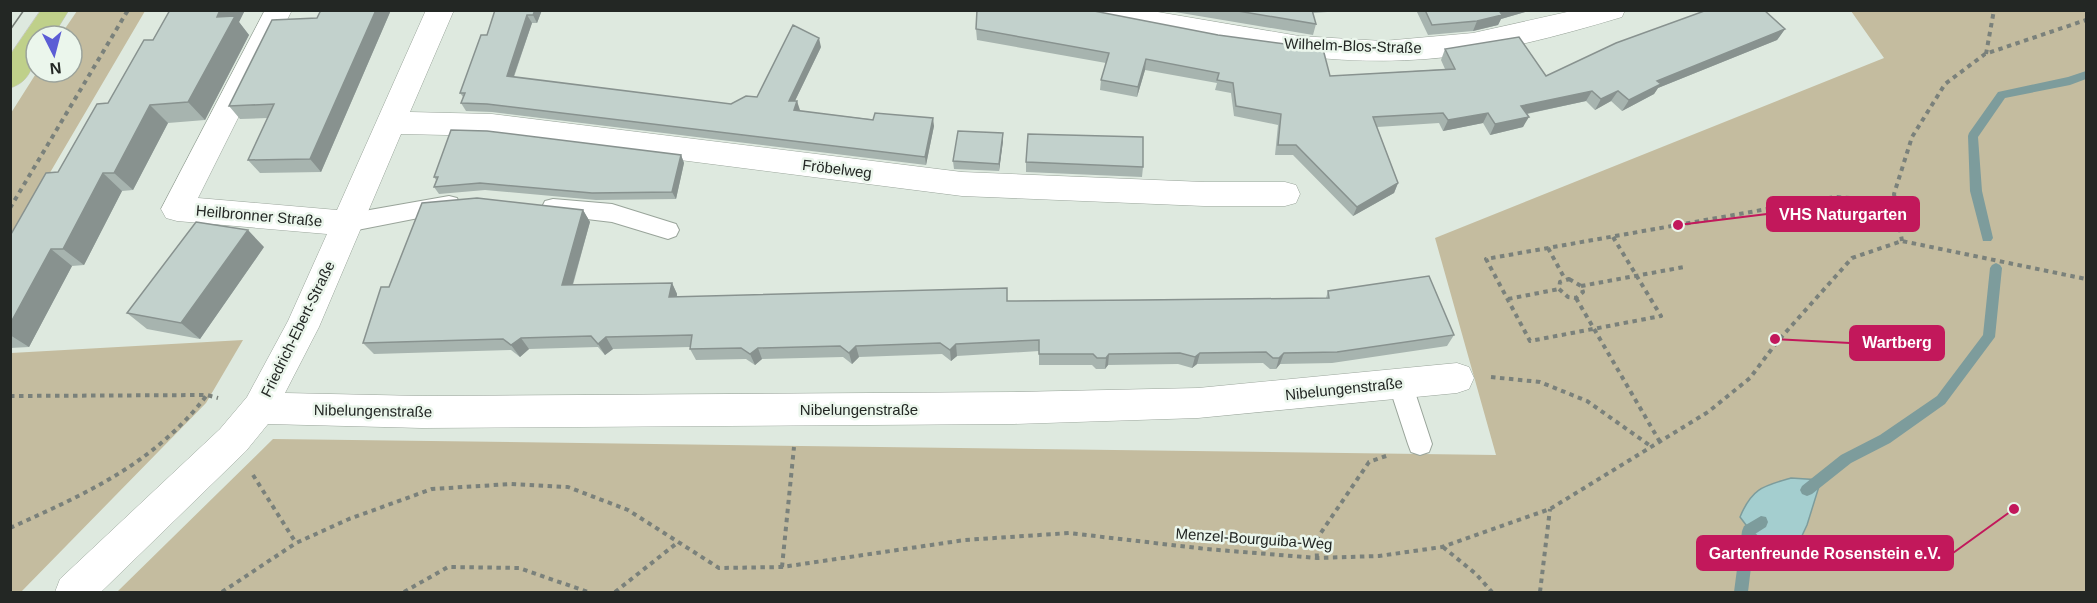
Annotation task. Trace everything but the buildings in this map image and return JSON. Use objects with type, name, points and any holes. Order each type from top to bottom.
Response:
[{"type":"main road","points":[[47,24],[56,10]]},
{"type":"main road","points":[[10,78],[24,58]]},
{"type":"street","name":"Heilbronner Straße","points":[[279,10],[177,209],[347,223]]},
{"type":"street","name":"Friedrich-Ebert-Straße","points":[[74,592],[233,440],[260,408],[302,327],[440,10]]},
{"type":"street","name":"Wilhelm-Blos-Straße","points":[[1092,10],[1274,43],[1392,49],[1425,49],[1524,36],[1612,10]]},
{"type":"street","name":"Fröbelweg","points":[[392,123],[492,125],[962,184],[1204,194],[1285,194]]},
{"type":"street","name":"Nibelungenstraße","points":[[260,408],[422,412],[1014,408],[1198,403],[1456,378]]},
{"type":"lane","points":[[347,223],[424,206],[465,202]]},
{"type":"lane","points":[[531,204],[612,213],[668,230]]},
{"type":"lane","points":[[1400,383],[1420,444]]},
{"type":"path","points":[[10,208],[129,10]]},
{"type":"path","points":[[1986,54],[1994,10]]},
{"type":"path","points":[[2086,20],[1986,54],[1945,84],[1912,137],[1894,194],[1902,242],[2086,279]]},
{"type":"path","points":[[1612,237],[1661,316],[1530,340],[1486,259],[1835,197],[1896,201]]},
{"type":"path","name":"Menzel-Bourguiba-Weg","points":[[222,592],[296,543],[349,519],[432,489],[511,484],[568,487],[628,510],[676,543],[719,568],[782,567],[965,540],[1069,533],[1206,549],[1317,558],[1379,556],[1442,547],[1550,508],[1708,412],[1750,378],[1777,342],[1852,258],[1902,242]]},
{"type":"path","points":[[1548,248],[1565,279]]},
{"type":"path","points":[[1581,286],[1684,267]]},
{"type":"path","points":[[1559,289],[1560,282],[1572,279],[1581,286],[1582,292],[1576,298]]},
{"type":"path","points":[[1508,299],[1559,289]]},
{"type":"path","points":[[1559,289],[1568,297],[1576,298]]},
{"type":"path","points":[[1576,298],[1660,442]]},
{"type":"path","points":[[1456,378],[1492,377],[1539,381],[1587,401],[1652,447]]},
{"type":"path","points":[[10,396],[207,395],[260,408]]},
{"type":"path","points":[[10,528],[99,487],[142,462],[180,431],[207,395]]},
{"type":"path","points":[[782,567],[798,410]]},
{"type":"path","points":[[233,440],[271,506],[296,543]]},
{"type":"path","points":[[1317,558],[1316,540],[1369,462]]},
{"type":"path","points":[[1540,592],[1550,508]]},
{"type":"path","points":[[615,592],[676,543]]},
{"type":"path","points":[[1442,547],[1476,574],[1492,592]]},
{"type":"path","points":[[404,592],[448,567],[519,568],[588,592]]},
{"type":"shaded area","points":[[77,11],[145,11],[11,239],[11,113],[29,84],[84,84],[84,24],[68,24]]},
{"type":"shaded area","points":[[1851,11],[2086,11],[2086,592],[117,592],[273,439],[1496,455],[1435,238],[1884,58]]},
{"type":"shaded area","points":[[243,340],[206,403],[21,592],[11,592],[11,353]]},
{"type":"water","points":[[1791,478],[1821,480],[1807,525],[1799,542],[1780,543],[1765,540],[1746,526],[1740,517],[1744,507],[1754,494],[1766,486]]},
{"type":"waterway","points":[[1987,238],[1976,191],[1973,136],[2002,95],[2070,81],[2086,75]]},
{"type":"waterway","points":[[1807,490],[1846,459],[1885,439],[1941,400],[1989,337],[1996,268]]},
{"type":"waterway","points":[[1741,592],[1749,531],[1761,522]]},
{"type":"tram line","points":[[10,30],[24,10]]},
{"type":"place","name":"VHS Naturgarten","points":[[1678,225]]},
{"type":"place","name":"Wartberg","points":[[1775,339]]},
{"type":"place","name":"Gartenfreunde Rosenstein e.V.","points":[[2014,509]]}]
